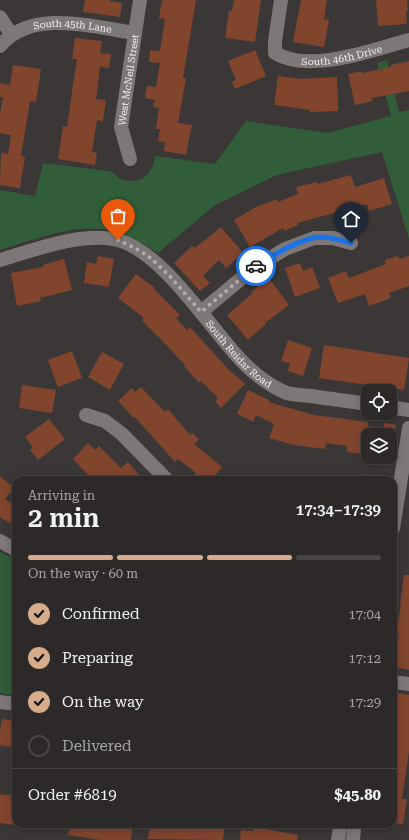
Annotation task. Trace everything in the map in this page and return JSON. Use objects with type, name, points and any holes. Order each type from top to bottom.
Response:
[{"type":"street","name":"West McNeil Street","points":[[130,159],[121,127],[140,0]]},
{"type":"street","name":"South 46th Drive","points":[[281,0],[275,40],[275,53],[282,58],[306,61],[332,60],[409,40]]},
{"type":"street","points":[[0,17],[11,34],[0,46]]},
{"type":"street","name":"South 45th Lane","points":[[11,34],[33,25],[53,22],[65,22],[135,33]]},
{"type":"street","name":"South Reidar Road","points":[[0,260],[54,244],[86,238],[118,240],[136,248],[149,257],[201,312],[245,366],[268,383],[287,392],[361,403]]},
{"type":"street","points":[[201,312],[254,268],[285,249],[314,238],[333,238],[351,243]]},
{"type":"street","points":[[397,408],[409,410]]},
{"type":"street","points":[[86,415],[105,421],[122,434],[163,476]]},
{"type":"street","points":[[397,503],[409,428]]},
{"type":"street","points":[[0,541],[12,548]]},
{"type":"street","points":[[397,682],[409,684]]},
{"type":"street","points":[[0,702],[12,704]]},
{"type":"street","points":[[338,840],[340,828]]},
{"type":"street","points":[[353,840],[354,828]]},
{"type":"green space","points":[[387,60],[399,112],[409,110],[409,239],[382,152],[277,175],[215,205],[158,253],[128,236],[102,229],[73,230],[58,233],[0,250],[0,190],[35,196],[43,163],[110,171],[121,179],[134,181],[140,180],[152,169],[155,156],[215,164],[246,121],[327,133],[391,116],[377,63]]},
{"type":"green space","points":[[0,552],[12,558],[12,695],[0,693]]},
{"type":"building","points":[[85,0],[110,0],[122,3],[120,17],[83,12]]},
{"type":"building","points":[[162,0],[196,0],[183,78],[186,78],[178,123],[192,125],[186,155],[164,151],[165,142],[158,141],[160,129],[156,129],[159,108],[153,107],[155,100],[145,98],[147,86],[156,87],[160,63],[149,62],[150,50],[160,51],[165,19],[159,18]]},
{"type":"building","points":[[234,0],[261,0],[255,42],[225,38],[229,11],[232,11]]},
{"type":"building","points":[[301,0],[327,0],[324,19],[329,20],[324,47],[293,42]]},
{"type":"building","points":[[376,0],[407,0],[407,24],[378,26]]},
{"type":"building","points":[[75,38],[102,41],[100,53],[111,54],[109,68],[100,67],[96,99],[106,100],[103,121],[97,120],[92,152],[97,153],[95,165],[58,159],[63,126],[67,127],[77,59],[72,59]]},
{"type":"building","points":[[255,50],[266,76],[235,89],[232,82],[236,80],[228,61]]},
{"type":"building","points":[[409,61],[409,91],[372,98],[373,101],[355,105],[348,74],[362,71],[362,73],[391,67],[391,65]]},
{"type":"building","points":[[13,65],[41,69],[36,102],[30,101],[21,156],[25,157],[20,188],[0,185],[1,153],[8,154],[11,135],[0,133],[0,114],[3,97],[0,97],[0,83],[10,85]]},
{"type":"building","points":[[278,76],[301,79],[337,77],[338,111],[310,112],[310,110],[274,105]]},
{"type":"building","points":[[351,175],[355,187],[384,178],[392,204],[369,211],[367,204],[297,223],[298,225],[284,231],[283,228],[250,247],[234,220],[256,207],[277,199],[278,202],[298,194],[296,187],[317,182],[318,184]]},
{"type":"building","points":[[221,227],[243,253],[226,268],[219,260],[203,276],[210,283],[200,291],[174,263],[192,246],[195,248]]},
{"type":"building","points":[[98,256],[114,259],[109,287],[84,283],[87,262],[96,264]]},
{"type":"building","points":[[398,256],[399,259],[409,256],[409,286],[389,293],[391,298],[369,306],[365,294],[338,303],[328,278],[346,271],[349,278],[386,264],[385,260]]},
{"type":"building","points":[[64,259],[72,290],[40,298],[41,301],[17,306],[11,273],[43,267],[43,265]]},
{"type":"building","points":[[300,263],[303,271],[312,267],[320,288],[295,297],[285,268]]},
{"type":"building","points":[[136,274],[155,288],[154,289],[180,315],[176,318],[187,330],[190,327],[228,369],[245,384],[221,408],[215,401],[218,398],[201,381],[199,383],[184,366],[185,365],[142,320],[144,318],[118,298]]},
{"type":"building","points":[[269,278],[289,305],[265,323],[266,324],[248,340],[227,315],[252,294],[251,292]]},
{"type":"building","points":[[288,340],[312,348],[303,376],[288,371],[290,363],[281,361]]},
{"type":"building","points":[[324,345],[409,358],[404,390],[397,389],[397,384],[362,384],[319,378]]},
{"type":"building","points":[[72,351],[82,378],[58,387],[48,360]]},
{"type":"building","points":[[102,352],[124,364],[110,390],[88,377]]},
{"type":"building","points":[[22,385],[56,390],[52,413],[19,408]]},
{"type":"building","points":[[141,387],[165,412],[168,409],[190,435],[193,433],[199,440],[194,444],[222,467],[214,476],[194,476],[196,473],[178,459],[175,462],[135,417],[134,418],[118,401],[132,388],[135,392]]},
{"type":"building","points":[[248,390],[269,400],[268,402],[314,415],[368,422],[368,426],[378,428],[361,428],[361,454],[347,452],[347,446],[326,443],[325,449],[294,445],[269,438],[274,424],[256,415],[253,422],[237,414]]},
{"type":"building","points":[[49,419],[65,439],[38,460],[30,450],[33,447],[25,437]]},
{"type":"building","points":[[384,423],[396,425],[395,428],[383,428]]},
{"type":"building","points":[[88,443],[95,450],[99,446],[121,468],[128,462],[140,476],[89,476],[73,459]]},
{"type":"building","points":[[0,476],[12,486],[12,490],[5,499],[12,503],[12,524],[0,517]]},
{"type":"building","points":[[404,575],[409,575],[409,670],[397,668],[399,634],[397,633],[397,627]]},
{"type":"building","points":[[397,693],[409,695],[409,751],[402,799],[407,799],[403,824],[397,823]]},
{"type":"building","points":[[2,719],[12,720],[12,747],[0,745]]},
{"type":"building","points":[[0,794],[12,796],[12,824],[0,823]]},
{"type":"building","points":[[69,828],[132,828],[131,840],[101,840],[68,835]]},
{"type":"building","points":[[149,828],[224,828],[223,840],[148,839]]},
{"type":"building","points":[[254,828],[260,828],[298,835],[297,840],[240,840],[241,830],[253,831]]},
{"type":"way so far","points":[[118,240],[136,248],[149,257],[201,312],[256,266]]},
{"type":"route","points":[[256,266],[285,249],[314,238],[333,238],[351,243]]}]
